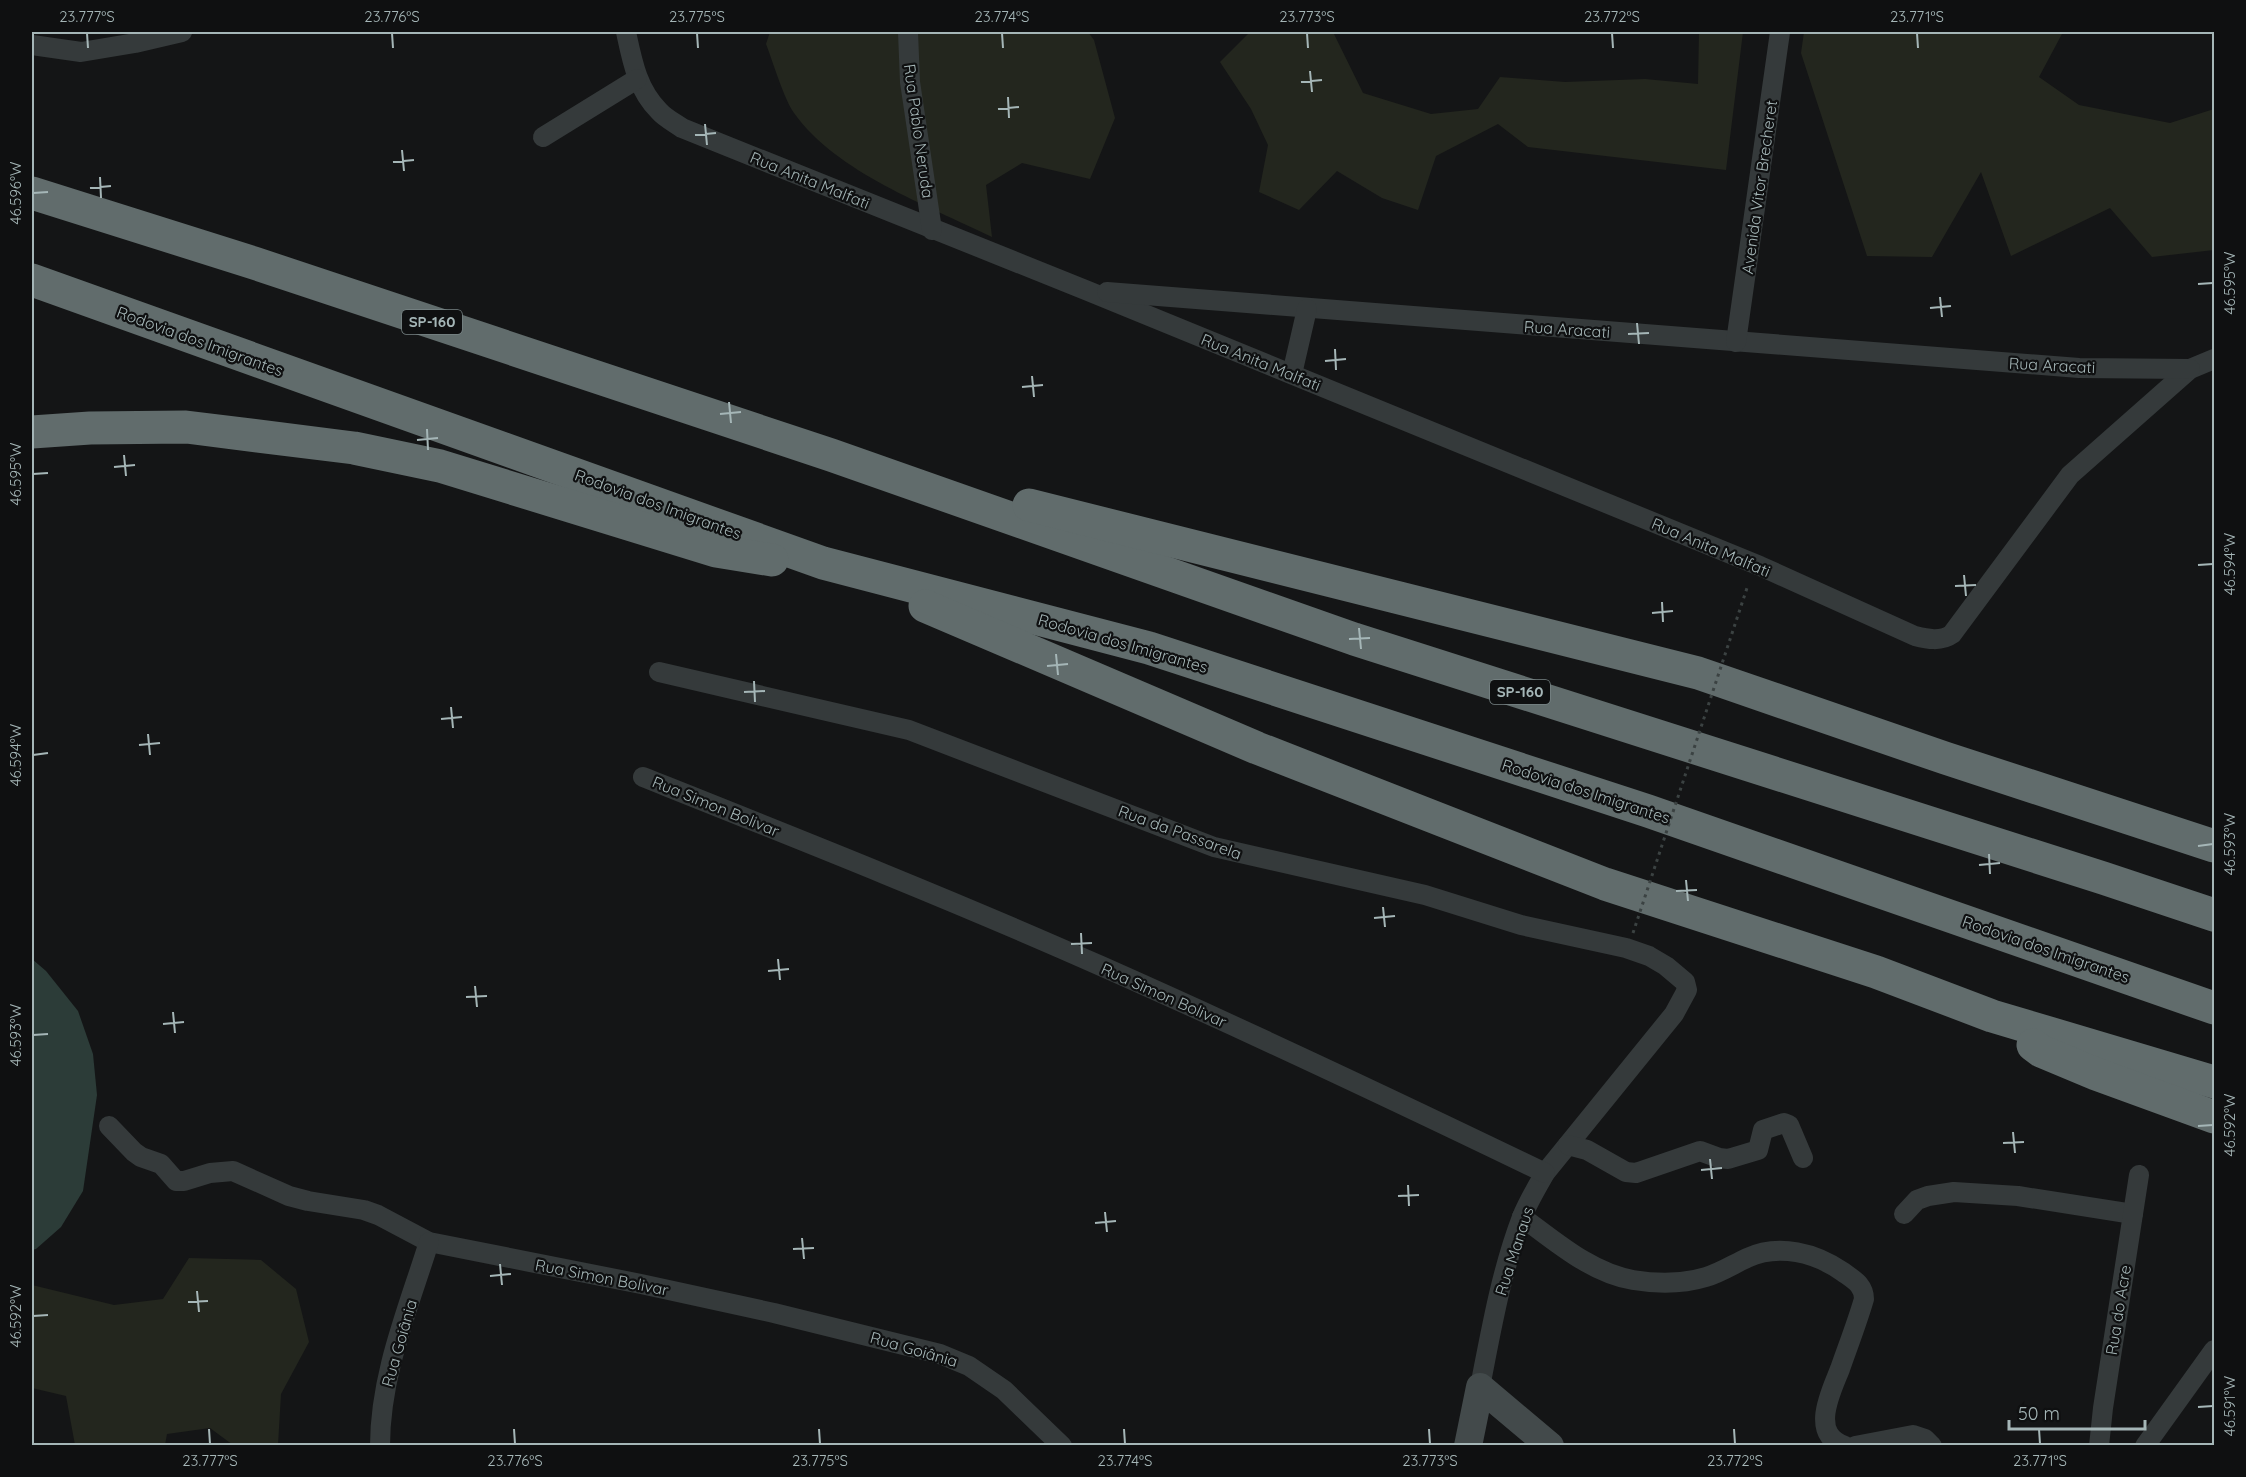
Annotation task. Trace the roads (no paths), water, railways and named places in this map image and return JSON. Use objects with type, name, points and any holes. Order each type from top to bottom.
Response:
[{"type":"highway","name":"SP-160","points":[[32,193],[254,263],[831,455],[1354,639],[2214,915]]},
{"type":"highway","name":"Rodovia dos Imigrantes","points":[[32,280],[823,563],[1149,648],[1648,811],[2214,1008]]},
{"type":"highway","points":[[32,432],[90,428],[186,427],[354,448],[440,466],[716,551],[762,559],[823,563],[1257,748],[1605,884],[1876,972],[1992,1016],[2214,1082]]},
{"type":"highway","points":[[831,455],[1698,673],[1945,758],[2214,846]]},
{"type":"highway","points":[[1992,1016],[2041,1051],[2096,1074],[2214,1117]]},
{"type":"street","points":[[32,45],[81,52],[182,32]]},
{"type":"street","name":"Rua Anita Malfati","points":[[626,32],[637,79],[659,112],[682,128],[1089,291],[1760,566],[1915,636],[1946,639],[1956,629],[2070,475],[2190,369]]},
{"type":"street","name":"Rua Pablo Neruda","points":[[908,32],[910,82],[933,230]]},
{"type":"street","name":"Avenida Vitor Brecheret","points":[[1736,342],[1780,32]]},
{"type":"street","points":[[543,137],[637,79]]},
{"type":"street","name":"Rua Aracati","points":[[1089,291],[2079,368],[2190,369]]},
{"type":"street","points":[[1292,374],[1307,309]]},
{"type":"street","points":[[2190,369],[2214,359]]},
{"type":"street","name":"Rua da Passarela","points":[[659,672],[909,730],[1214,847],[1425,895],[1521,925],[1626,948],[1649,956],[1680,976],[1687,986],[1684,997]]},
{"type":"street","name":"Rua Simon Bolivar","points":[[643,777],[784,833],[1098,965],[1275,1044],[1545,1173]]},
{"type":"street","name":"Rua Manaus","points":[[1468,1446],[1493,1317],[1522,1217],[1545,1173],[1674,1014],[1684,997]]},
{"type":"street","points":[[1568,1144],[1587,1150],[1626,1172],[1636,1173],[1701,1151],[1728,1159],[1747,1155],[1758,1150],[1763,1130],[1784,1123],[1789,1125],[1803,1158]]},
{"type":"street","name":"Rua Simon Bolivar","points":[[110,1126],[134,1152],[161,1164],[176,1181],[184,1181],[210,1173],[233,1172],[308,1202],[371,1212],[429,1242],[774,1313]]},
{"type":"street","name":"Rua do Acre","points":[[2099,1446],[2139,1175]]},
{"type":"street","points":[[1904,1214],[1917,1200],[1954,1192],[2018,1196],[2133,1214]]},
{"type":"street","points":[[1522,1217],[1557,1243],[1599,1268],[1615,1276],[1632,1280],[1685,1282],[1707,1277],[1749,1257],[1778,1251],[1813,1256],[1826,1261],[1852,1279],[1861,1286],[1864,1299],[1825,1407],[1826,1427],[1832,1437],[1845,1446]]},
{"type":"street","name":"Rua Goiânia","points":[[380,1446],[380,1422],[388,1370],[429,1242]]},
{"type":"street","name":"Rua Goiânia","points":[[774,1313],[911,1346],[940,1354],[969,1366],[1004,1390],[1062,1446]]},
{"type":"street","points":[[2145,1446],[2214,1350]]},
{"type":"street","points":[[1480,1387],[1550,1446]]},
{"type":"street","points":[[1855,1446],[1912,1435],[1925,1438],[1932,1446]]}]
